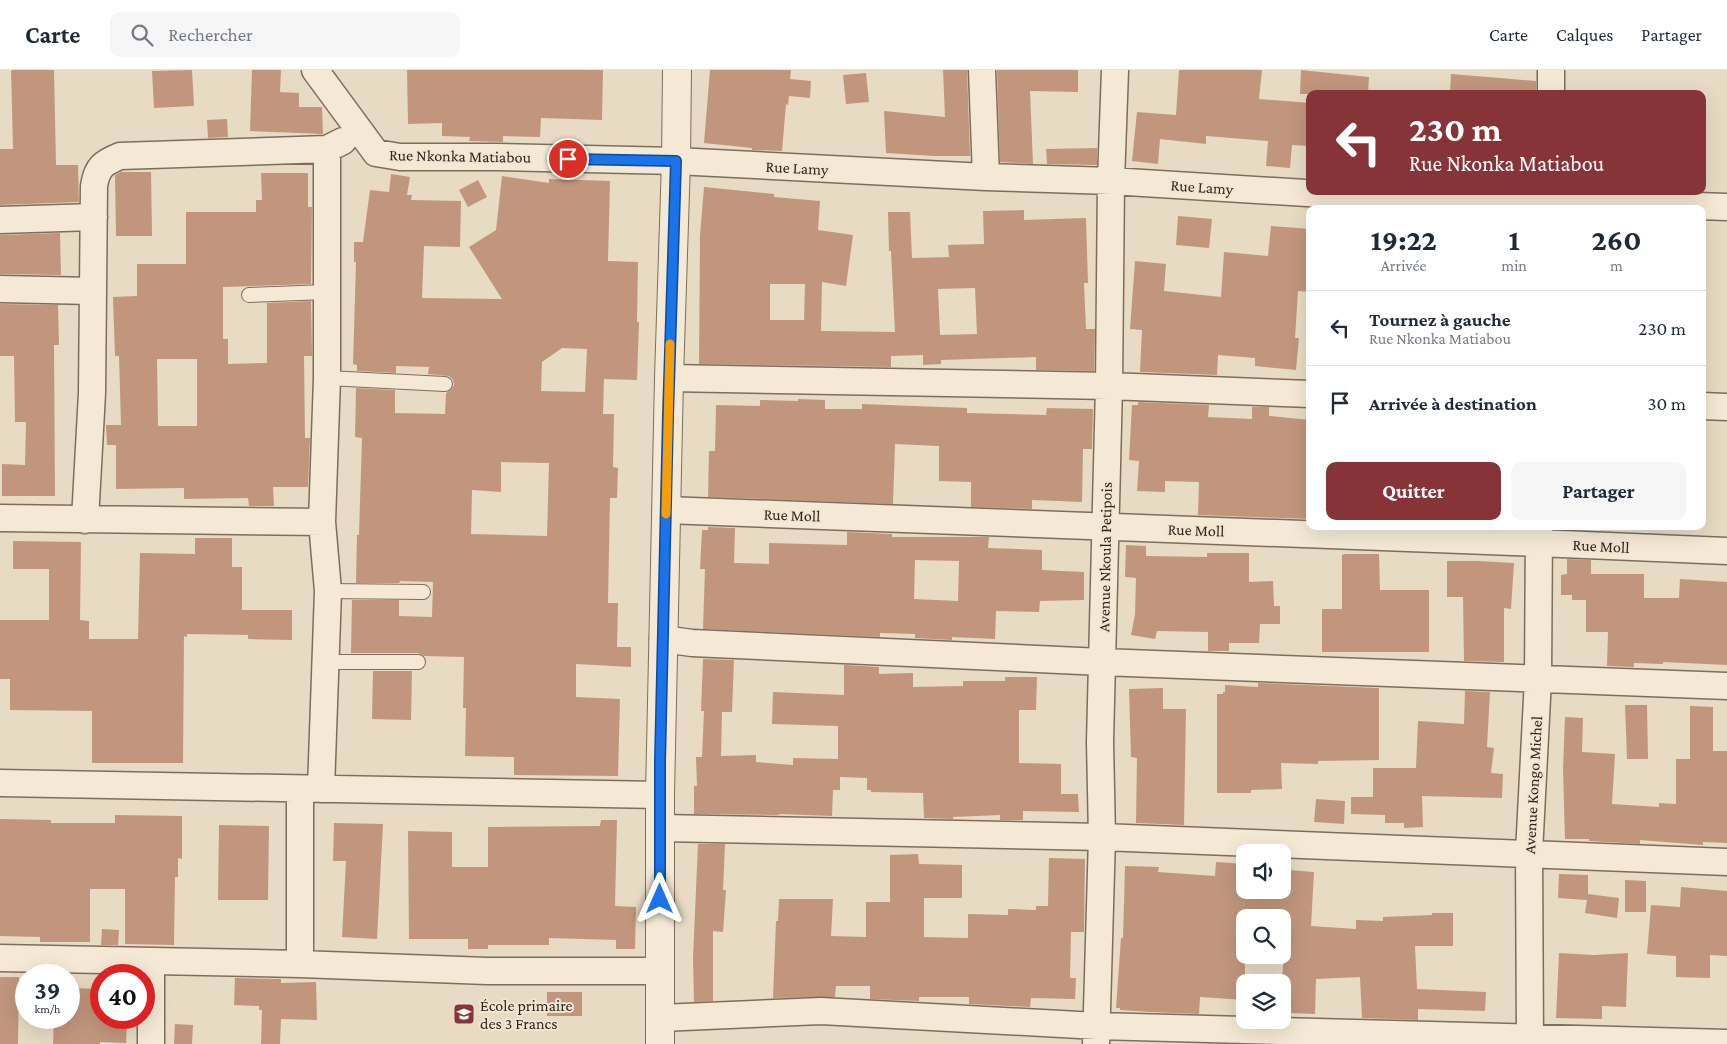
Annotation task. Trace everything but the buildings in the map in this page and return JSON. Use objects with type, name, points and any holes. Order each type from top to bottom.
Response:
[{"type":"street","name":"Rue Nkonka Matiabou","points":[[315,70],[376,153],[400,157],[676,161]]},
{"type":"street","points":[[676,70],[676,161],[669,378],[660,795],[661,1031],[821,1011],[1097,1035],[1727,1043]]},
{"type":"street","points":[[982,70],[986,178]]},
{"type":"street","name":"Avenue Nkoula Petipois","points":[[1097,1035],[1102,837],[1100,742],[1109,386],[1111,181],[1115,70]]},
{"type":"street","points":[[1550,90],[1551,70]]},
{"type":"street","points":[[85,520],[92,393],[92,291],[94,186],[96,174],[108,161],[120,156],[327,149],[360,132]]},
{"type":"street","points":[[300,964],[311,789],[326,662],[328,591],[322,522],[327,378],[327,149]]},
{"type":"street","name":"Rue Lamy","points":[[676,161],[986,178],[1111,181],[1306,193]]},
{"type":"street","name":"Rue Lamy","points":[[1338,195],[1419,200],[1549,200],[1676,205]]},
{"type":"street","name":"Rue Lamy","points":[[1706,206],[1727,207]]},
{"type":"street","points":[[0,220],[94,217]]},
{"type":"street","points":[[1,289],[92,291]]},
{"type":"street","points":[[669,378],[1109,386],[1306,394]]},
{"type":"street","points":[[1706,406],[1727,407]]},
{"type":"street","name":"Rue Moll","points":[[666,510],[1106,527],[1539,535],[1727,552]]},
{"type":"street","points":[[0,518],[322,522]]},
{"type":"street","name":"Avenue Kongo Michel","points":[[1530,1040],[1529,853],[1538,679],[1539,535]]},
{"type":"street","points":[[663,638],[692,643],[1102,662],[1727,686]]},
{"type":"street","points":[[0,783],[660,795]]},
{"type":"street","points":[[660,828],[1102,837],[1727,862]]},
{"type":"street","points":[[0,958],[300,964],[487,971],[660,971]]},
{"type":"street","points":[[151,961],[152,1044]]},
{"type":"lane","points":[[249,295],[327,292]]},
{"type":"lane","points":[[327,378],[445,384]]},
{"type":"lane","points":[[328,591],[423,592]]},
{"type":"lane","points":[[326,662],[418,662]]},
{"type":"slow traffic","points":[[666,514],[670,344]]},
{"type":"place","name":"École primaire des 3 Francs","points":[[464,1014]]},
{"type":"route","points":[[568,159],[676,161],[660,762],[660,899]]}]
